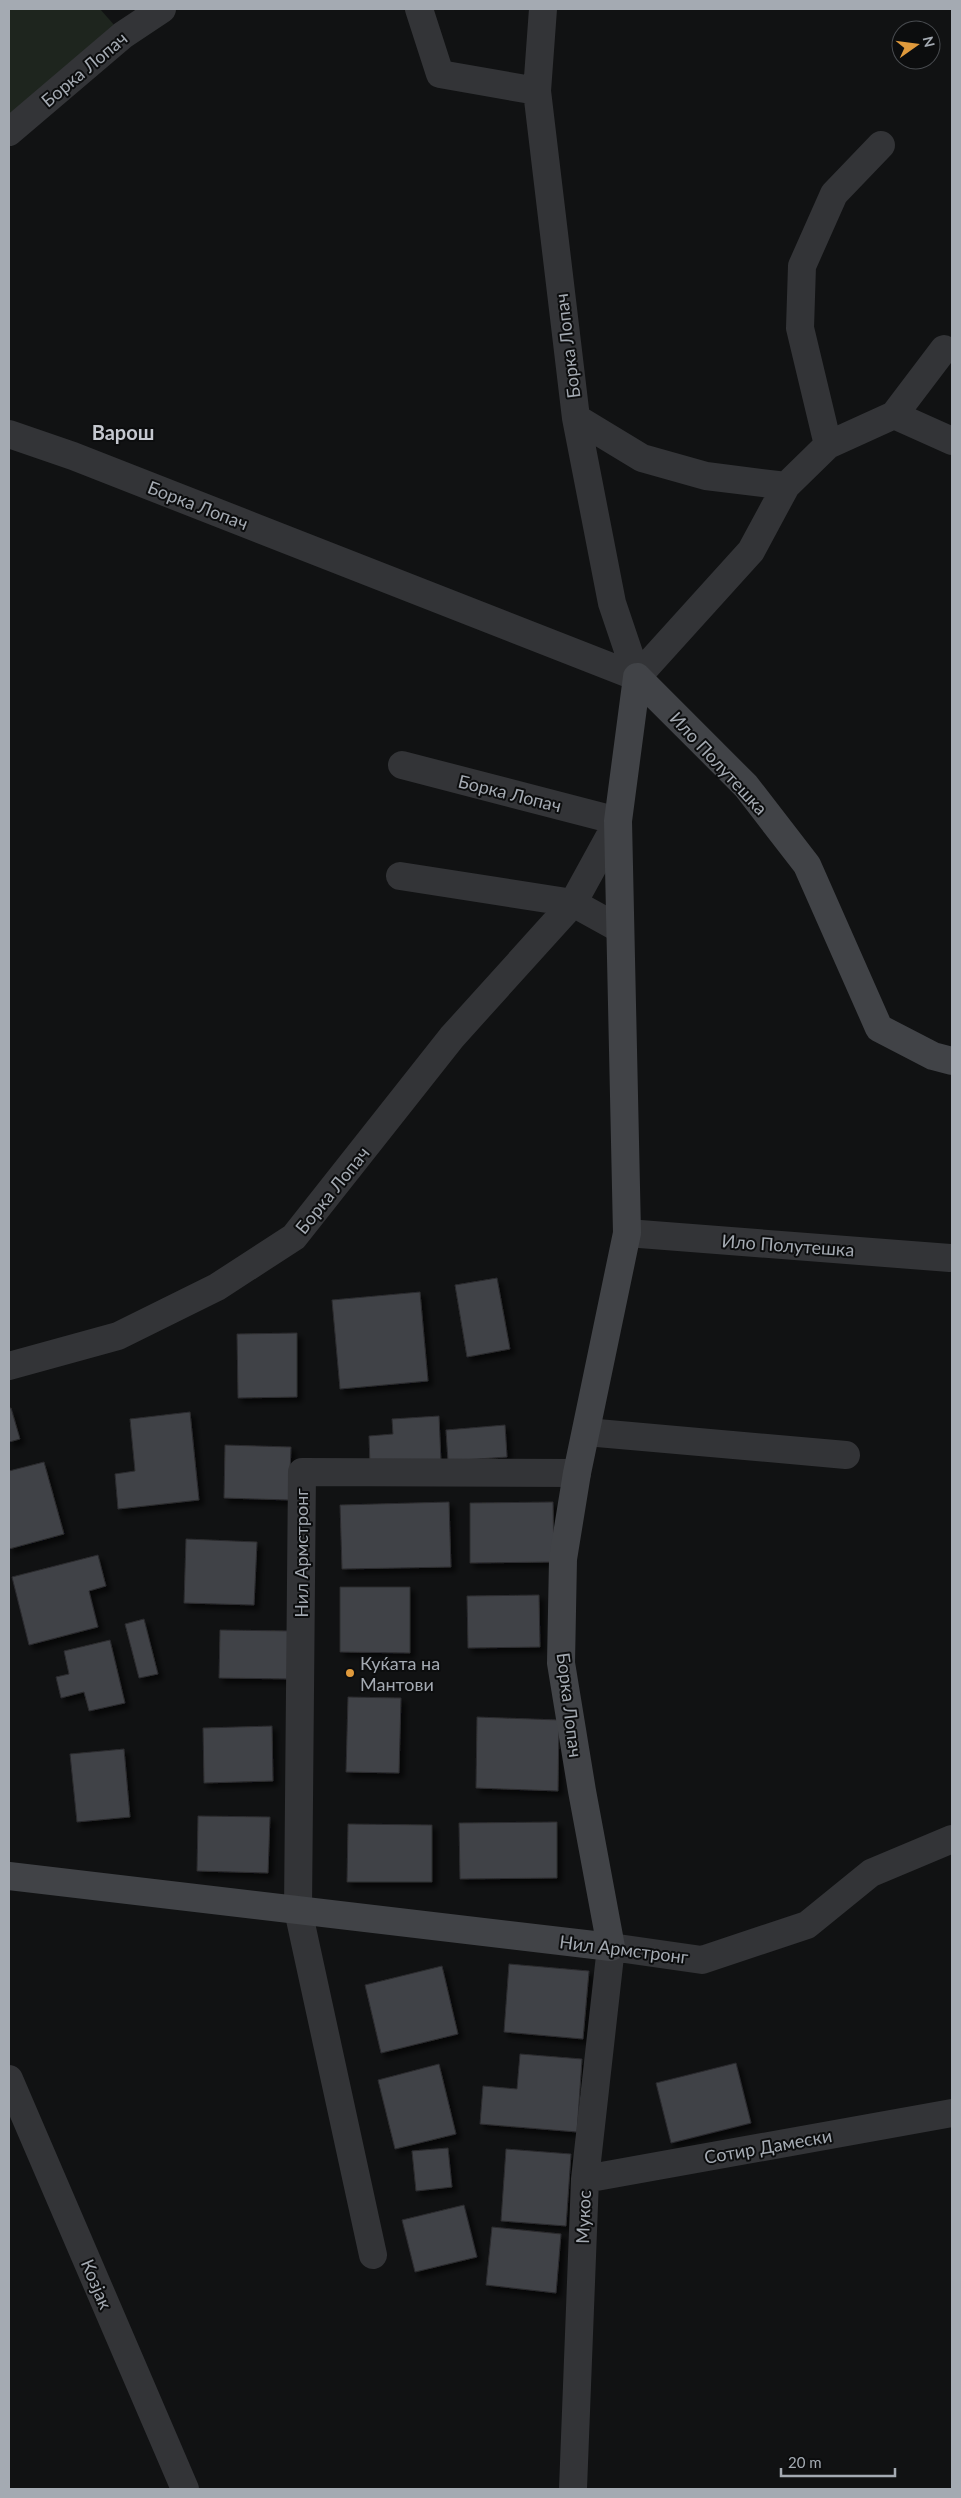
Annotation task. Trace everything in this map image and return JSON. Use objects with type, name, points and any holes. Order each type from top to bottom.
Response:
[{"type":"street","name":"Борка Лопач","points":[[9,132],[124,35],[162,9]]},
{"type":"street","points":[[419,9],[440,74],[537,92]]},
{"type":"street","name":"Борка Лопач","points":[[543,9],[537,92],[576,418],[612,603],[637,677],[618,821],[627,1233],[586,1432],[563,1559],[561,1663],[582,1791],[611,1947]]},
{"type":"street","points":[[828,445],[800,328],[802,266],[834,194],[881,145]]},
{"type":"street","points":[[637,677],[751,551],[786,486],[828,445],[894,415],[944,349]]},
{"type":"street","points":[[894,415],[952,441]]},
{"type":"street","points":[[576,418],[642,458],[706,476],[786,486]]},
{"type":"street","name":"Борка Лопач","points":[[9,434],[74,456],[637,677]]},
{"type":"street","name":"Ило Полутешка","points":[[637,677],[746,786],[807,865],[879,1028],[933,1056],[952,1061]]},
{"type":"street","name":"Борка Лопач","points":[[402,765],[618,821]]},
{"type":"street","name":"Борка Лопач","points":[[9,1366],[118,1336],[217,1287],[294,1238],[452,1037],[573,903],[618,821]]},
{"type":"street","points":[[400,876],[573,903],[620,929]]},
{"type":"street","name":"Ило Полутешка","points":[[627,1233],[951,1262]]},
{"type":"street","points":[[586,1432],[846,1455]]},
{"type":"street","name":"Нил Армстронг","points":[[373,2255],[298,1910],[302,1472],[578,1473]]},
{"type":"street","name":"Нил Армстронг","points":[[9,1876],[611,1947],[702,1960],[806,1925],[871,1873],[952,1839]]},
{"type":"street","name":"Мукос","points":[[573,2489],[585,2179],[611,1947]]},
{"type":"street","name":"Козјак","points":[[9,2079],[185,2489]]},
{"type":"street","name":"Сотир Дамески","points":[[585,2179],[952,2113]]},
{"type":"shaded area","points":[[9,9],[100,9],[123,35],[9,132]]},
{"type":"building","points":[[497,1278],[510,1349],[467,1357],[455,1285]]},
{"type":"building","points":[[420,1292],[428,1381],[340,1389],[332,1300]]},
{"type":"building","points":[[297,1333],[297,1397],[238,1398],[237,1334]]},
{"type":"building","points":[[9,1408],[11,1408],[20,1439],[9,1442]]},
{"type":"building","points":[[190,1412],[199,1500],[118,1509],[115,1474],[135,1471],[130,1419]]},
{"type":"building","points":[[439,1416],[441,1462],[370,1466],[369,1436],[393,1434],[392,1419]]},
{"type":"building","points":[[505,1425],[507,1457],[448,1461],[446,1430]]},
{"type":"building","points":[[225,1445],[291,1447],[289,1500],[224,1498]]},
{"type":"building","points":[[44,1462],[64,1534],[9,1549],[9,1471]]},
{"type":"building","points":[[449,1502],[451,1567],[342,1569],[340,1505]]},
{"type":"building","points":[[553,1502],[554,1562],[470,1563],[470,1503]]},
{"type":"building","points":[[186,1539],[257,1542],[254,1605],[184,1603]]},
{"type":"building","points":[[98,1555],[106,1586],[89,1591],[98,1627],[29,1645],[12,1577]]},
{"type":"building","points":[[340,1587],[410,1587],[410,1653],[340,1652]]},
{"type":"building","points":[[539,1595],[540,1647],[468,1648],[467,1596]]},
{"type":"building","points":[[144,1619],[158,1674],[139,1678],[125,1624]]},
{"type":"building","points":[[220,1630],[293,1631],[291,1679],[219,1678]]},
{"type":"building","points":[[110,1640],[125,1703],[89,1711],[84,1692],[61,1698],[56,1677],[69,1674],[64,1651]]},
{"type":"building","points":[[348,1697],[401,1698],[399,1773],[346,1772]]},
{"type":"building","points":[[477,1717],[559,1720],[558,1791],[476,1788]]},
{"type":"building","points":[[272,1726],[273,1781],[204,1783],[203,1728]]},
{"type":"building","points":[[124,1749],[130,1817],[77,1822],[70,1754]]},
{"type":"building","points":[[198,1816],[270,1817],[268,1873],[197,1871]]},
{"type":"building","points":[[557,1822],[557,1878],[460,1879],[459,1823]]},
{"type":"building","points":[[348,1824],[432,1825],[432,1882],[347,1882]]},
{"type":"building","points":[[509,1964],[589,1971],[583,2039],[504,2032]]},
{"type":"building","points":[[442,1966],[458,2034],[381,2053],[365,1985]]},
{"type":"building","points":[[520,2054],[582,2059],[577,2132],[480,2124],[483,2086],[517,2089]]},
{"type":"building","points":[[736,2063],[751,2123],[671,2143],[656,2083]]},
{"type":"building","points":[[439,2064],[456,2134],[395,2149],[378,2080]]},
{"type":"building","points":[[448,2148],[452,2187],[416,2191],[412,2151]]},
{"type":"building","points":[[506,2149],[571,2154],[566,2226],[501,2221]]},
{"type":"building","points":[[464,2205],[477,2257],[415,2272],[402,2220]]},
{"type":"building","points":[[492,2227],[561,2234],[556,2293],[486,2285]]},
{"type":"place","name":"Куќата на Мантови","points":[[350,1673]]},
{"type":"district","name":"Варош","points":[[123,432]]}]
